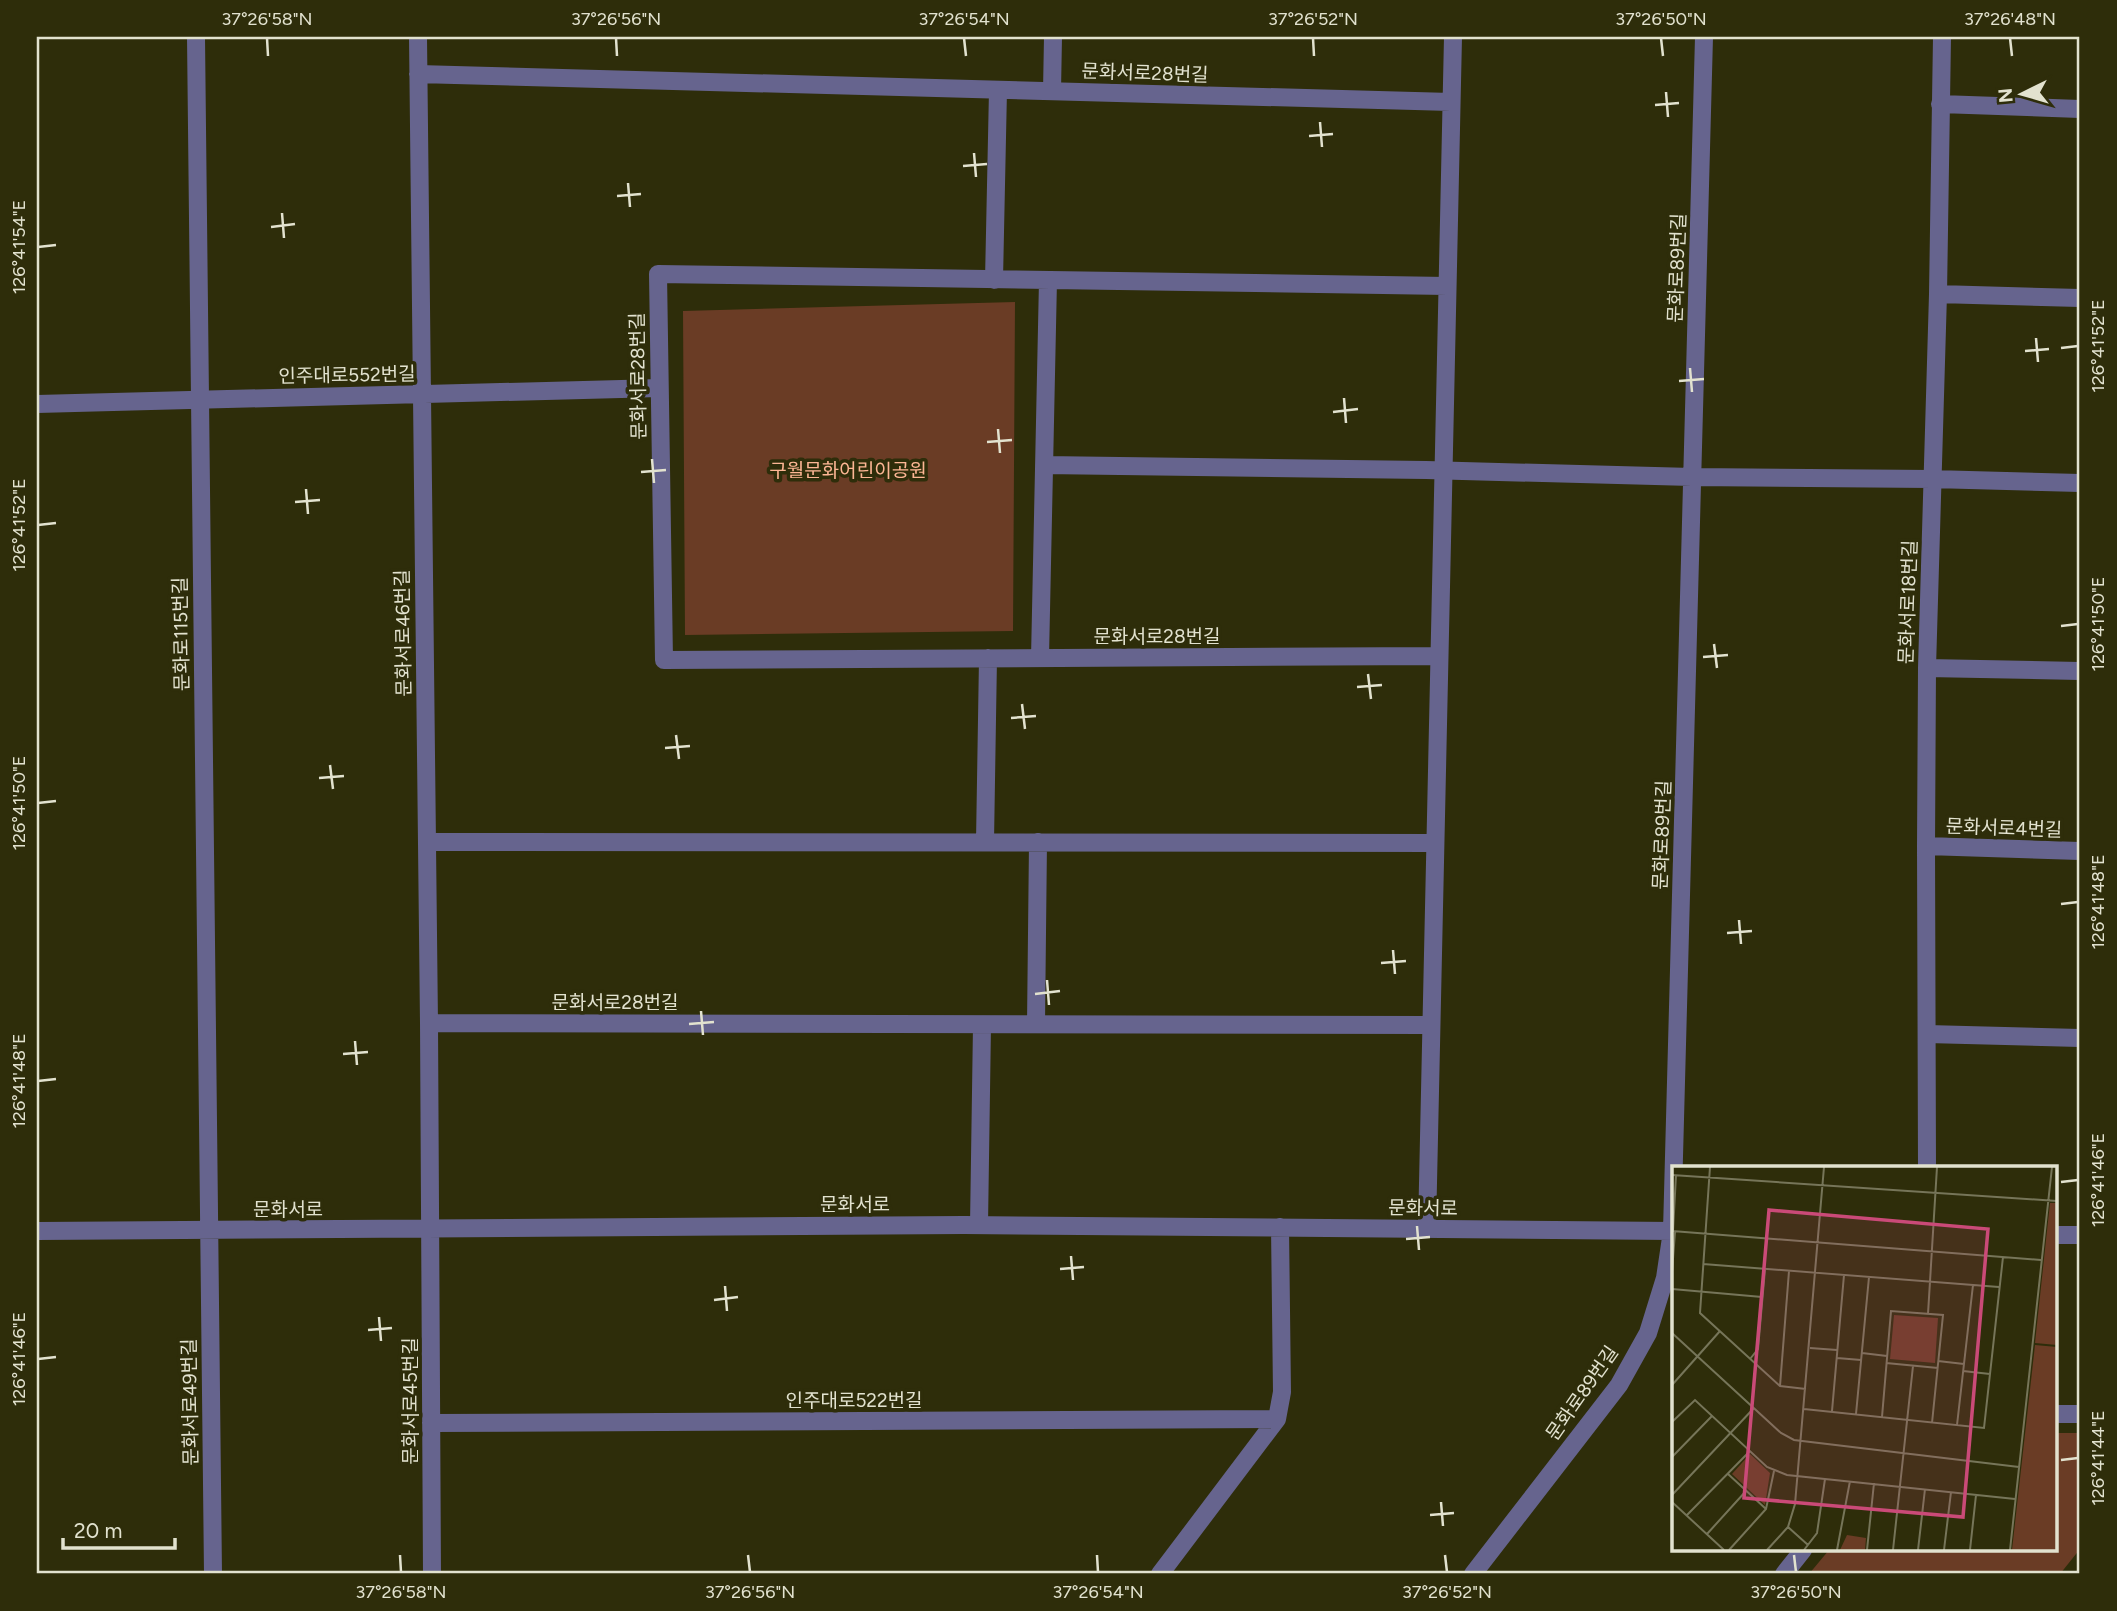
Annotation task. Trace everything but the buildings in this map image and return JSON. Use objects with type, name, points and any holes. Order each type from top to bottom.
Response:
[{"type":"street","name":"문화로115번길","points":[[196,37],[209,1230]]},
{"type":"street","name":"문화서로46번길","points":[[418,37],[430,1228]]},
{"type":"street","points":[[1052,91],[1053,37]]},
{"type":"street","points":[[1427,1229],[1453,37]]},
{"type":"street","name":"문화로89번길","points":[[1675,1166],[1704,37]]},
{"type":"street","name":"문화서로18번길","points":[[1927,1166],[1927,668],[1938,294],[1942,37]]},
{"type":"street","name":"문화서로28번길","points":[[418,74],[1451,102]]},
{"type":"street","points":[[994,279],[998,90]]},
{"type":"street","points":[[1940,104],[2080,109]]},
{"type":"street","name":"문화서로28번길","points":[[1440,656],[664,660],[658,274],[1447,286]]},
{"type":"street","points":[[1040,658],[1048,280]]},
{"type":"street","points":[[1938,294],[2080,298]]},
{"type":"street","name":"인주대로552번길","points":[[37,404],[659,388]]},
{"type":"street","points":[[1044,465],[1932,479],[2080,484]]},
{"type":"street","points":[[985,842],[988,658]]},
{"type":"street","points":[[1927,668],[2080,671]]},
{"type":"street","points":[[426,842],[1435,843]]},
{"type":"street","points":[[1035,1024],[1038,842]]},
{"type":"street","name":"문화서로4번길","points":[[1926,846],[2080,851]]},
{"type":"street","name":"문화서로28번길","points":[[429,1023],[1431,1025]]},
{"type":"street","points":[[979,1225],[982,1024]]},
{"type":"street","points":[[1927,1034],[2080,1038]]},
{"type":"street","name":"문화서로","points":[[37,1231],[979,1225],[1672,1231]]},
{"type":"street","points":[[1160,1574],[1277,1419],[1282,1392],[1280,1227]]},
{"type":"street","name":"문화서로45번길","points":[[430,1228],[432,1574]]},
{"type":"street","name":"문화서로49번길","points":[[209,1230],[213,1574]]},
{"type":"street","points":[[2058,1235],[2080,1235]]},
{"type":"street","name":"문화로89번길","points":[[1473,1574],[1619,1385],[1648,1332],[1665,1278],[1672,1237]]},
{"type":"street","points":[[2058,1414],[2080,1414]]},
{"type":"street","name":"인주대로522번길","points":[[431,1423],[1277,1419]]},
{"type":"street","points":[[1784,1574],[1801,1552]]},
{"type":"green space","name":"구월문화어린이공원","points":[[1015,302],[1013,631],[685,635],[683,311]]},
{"type":"green space","points":[[2058,1433],[2080,1433],[2080,1549],[2060,1574],[1809,1574],[1827,1552],[2058,1552]]}]
